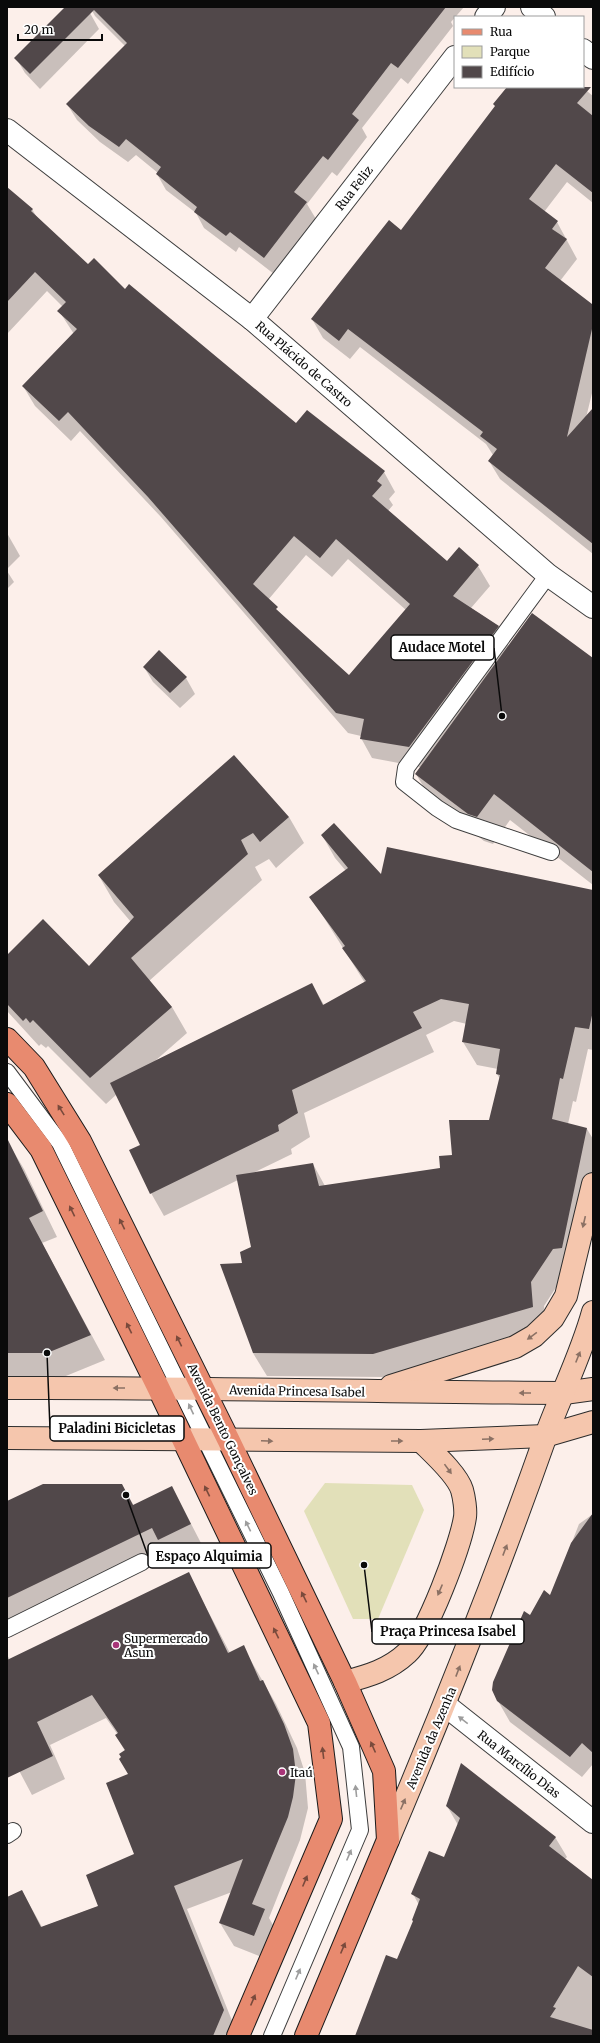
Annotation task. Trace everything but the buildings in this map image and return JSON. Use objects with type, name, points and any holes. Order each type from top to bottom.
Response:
[{"type":"main road","name":"Avenida Bento Gonçalves","points":[[7,1039],[34,1067],[80,1141],[228,1439],[345,1682],[384,1771],[388,1840]]},
{"type":"main road","points":[[7,1104],[41,1149],[158,1387],[319,1723],[332,1819],[238,2036]]},
{"type":"main road","points":[[370,1392],[515,1347],[534,1336],[553,1318],[566,1296],[593,1184]]},
{"type":"main road","name":"Avenida da Azenha","points":[[306,2036],[445,1705],[521,1509],[545,1436],[564,1393],[587,1333],[593,1312]]},
{"type":"main road","name":"Avenida Princesa Isabel","points":[[7,1388],[158,1387],[370,1392],[564,1393]]},
{"type":"main road","points":[[564,1393],[593,1389]]},
{"type":"main road","points":[[7,1438],[205,1438],[280,1441],[421,1441],[545,1436],[593,1422]]},
{"type":"main road","points":[[345,1682],[367,1677],[388,1668],[409,1652],[422,1634],[458,1548],[465,1515],[462,1489],[445,1465],[421,1441]]},
{"type":"street","points":[[487,16],[494,7]]},
{"type":"street","points":[[532,7],[543,16]]},
{"type":"street","points":[[584,51],[593,58]]},
{"type":"street","name":"Rua Feliz","points":[[252,319],[454,58]]},
{"type":"street","name":"Rua Plácido de Castro","points":[[7,130],[252,319],[548,575],[593,607]]},
{"type":"street","name":"Rua Marcílio Dias","points":[[445,1705],[593,1822]]},
{"type":"lane","points":[[548,575],[406,768],[404,782],[437,808],[456,820],[551,852]]},
{"type":"lane","points":[[7,1072],[60,1143],[281,1593],[351,1747],[360,1830],[272,2036]]},
{"type":"lane","points":[[7,1629],[142,1562]]},
{"type":"green space","points":[[325,1483],[412,1485],[424,1510],[378,1619],[353,1619],[304,1511]]},
{"type":"place","name":"Audace Motel","points":[[502,716]]},
{"type":"place","name":"Paladini Bicicletas","points":[[47,1353]]},
{"type":"place","name":"Espaço Alquimia","points":[[126,1495]]},
{"type":"place","name":"Praça Princesa Isabel","points":[[364,1565]]},
{"type":"place","name":"Supermercado Asun","points":[[116,1645]]},
{"type":"place","name":"Itaú","points":[[282,1772]]}]
